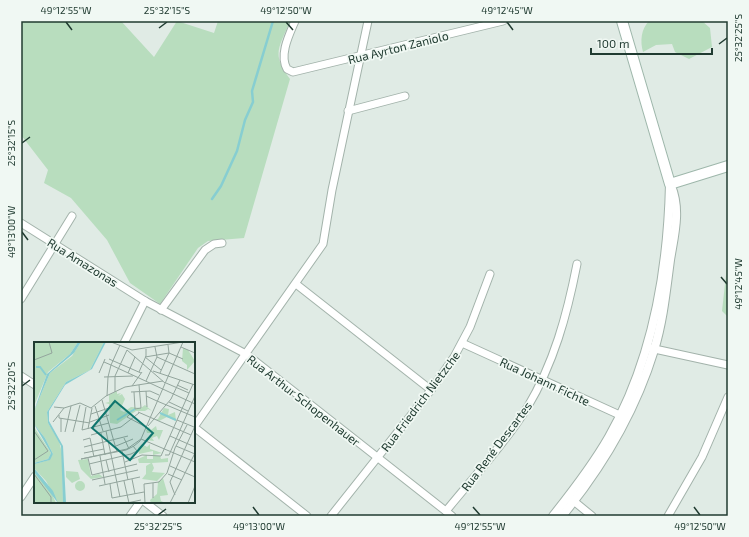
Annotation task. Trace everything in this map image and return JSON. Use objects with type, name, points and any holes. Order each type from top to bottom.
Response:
[{"type":"main road","points":[[622,22],[670,184],[728,166]]},
{"type":"street","name":"Rua Ayrton Zaniolo","points":[[294,21],[288,36],[284,57],[287,69],[293,72],[503,21]]},
{"type":"street","points":[[195,426],[320,249],[324,238],[328,206],[368,21]]},
{"type":"street","points":[[348,111],[405,96]]},
{"type":"street","points":[[562,516],[596,459],[624,417],[636,382],[651,348],[668,227],[670,184]]},
{"type":"street","points":[[21,299],[72,216]]},
{"type":"street","name":"Rua Amazonas","points":[[21,223],[145,301]]},
{"type":"street","points":[[161,310],[205,250],[214,244],[222,243]]},
{"type":"street","name":"Rua René Descartes","points":[[449,514],[517,423],[542,380],[562,330],[577,264]]},
{"type":"street","name":"Rua Friedrich Nietzche","points":[[331,516],[431,390],[462,343],[490,274]]},
{"type":"street","points":[[296,284],[431,390]]},
{"type":"street","points":[[124,342],[145,301]]},
{"type":"street","name":"Rua Arthur Schopenhauer","points":[[145,301],[246,354],[449,514]]},
{"type":"street","name":"Rua Johann Fichte","points":[[462,343],[624,417]]},
{"type":"street","points":[[651,348],[728,365]]},
{"type":"street","points":[[21,376],[34,384]]},
{"type":"street","points":[[668,516],[702,457],[728,397]]},
{"type":"street","points":[[195,428],[307,516]]},
{"type":"street","points":[[21,497],[34,478]]},
{"type":"street","points":[[553,516],[571,499]]},
{"type":"street","points":[[571,499],[592,516]]},
{"type":"street","points":[[130,516],[139,503]]},
{"type":"street","points":[[146,503],[163,516]]},
{"type":"green space","points":[[21,21],[121,21],[154,57],[177,21],[214,33],[218,21],[290,21],[280,45],[279,57],[280,63],[290,79],[244,238],[208,241],[198,248],[160,304],[130,283],[107,240],[71,198],[44,183],[48,170],[21,135]]},
{"type":"green space","points":[[649,21],[702,21],[710,28],[712,47],[689,59],[675,52],[672,44],[656,45],[643,52],[642,35],[646,24]]},
{"type":"green space","points":[[728,257],[728,317],[722,311]]},
{"type":"waterway","points":[[212,199],[221,186],[237,151],[245,120],[253,102],[252,91],[273,21]]}]
